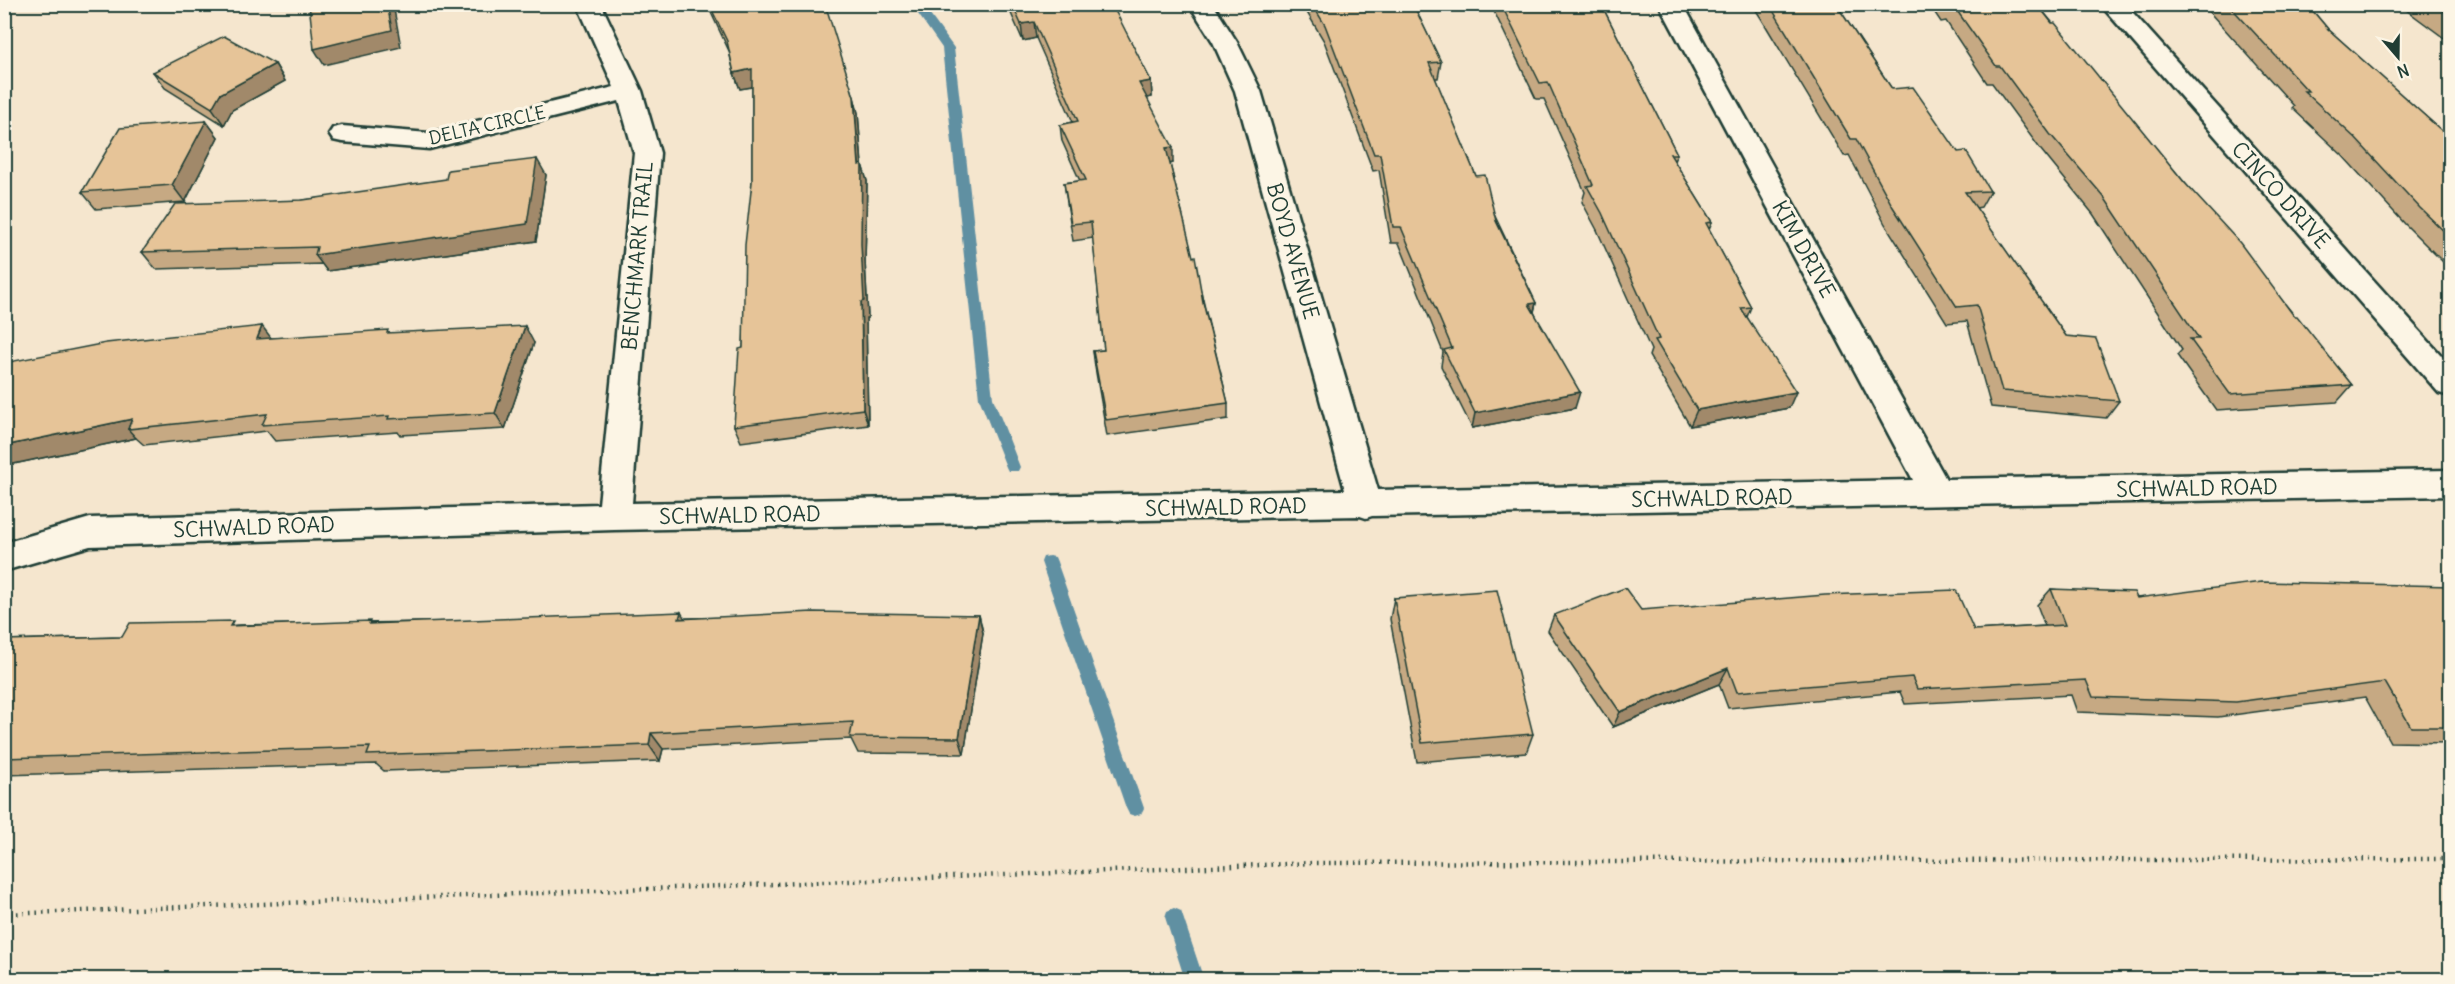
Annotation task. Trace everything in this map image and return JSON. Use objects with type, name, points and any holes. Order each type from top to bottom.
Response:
[{"type":"street","name":"BENCHMARK TRAIL","points":[[589,4],[629,91],[647,153],[614,517]]},
{"type":"street","name":"BOYD AVENUE","points":[[1201,4],[1225,42],[1248,91],[1366,505]]},
{"type":"street","name":"KIM DRIVE","points":[[1671,4],[1937,493]]},
{"type":"street","name":"CINCO DRIVE","points":[[2112,4],[2451,385]]},
{"type":"street","name":"DELTA CIRCLE","points":[[342,134],[429,141],[629,91]]},
{"type":"street","name":"SCHWALD ROAD","points":[[4,557],[90,532],[614,517],[1366,505],[2451,483]]},
{"type":"path","points":[[4,914],[1313,863],[2451,859]]},
{"type":"building","points":[[309,4],[387,4],[392,30],[314,49]]},
{"type":"building","points":[[709,4],[823,4],[828,13],[854,97],[859,165],[862,164],[863,409],[734,426],[739,349],[743,348],[745,245],[752,182],[752,69],[734,73],[727,41]]},
{"type":"building","points":[[1012,4],[1111,4],[1119,18],[1151,81],[1139,83],[1173,147],[1166,148],[1193,257],[1195,256],[1203,302],[1228,403],[1106,420],[1093,351],[1104,350],[1091,222],[1071,224],[1064,183],[1086,180],[1060,125],[1078,121],[1034,22],[1021,24]]},
{"type":"building","points":[[1312,4],[1413,4],[1441,62],[1429,63],[1476,176],[1485,175],[1496,221],[1536,303],[1529,304],[1580,392],[1475,413],[1444,350],[1452,348],[1401,227],[1393,227],[1380,154],[1374,154],[1325,25]]},
{"type":"building","points":[[1501,4],[1601,4],[1677,154],[1670,154],[1712,222],[1706,223],[1751,307],[1741,308],[1796,392],[1697,410],[1655,340],[1659,339],[1602,213],[1587,186],[1593,185],[1548,82],[1540,83]]},
{"type":"building","points":[[1769,4],[1836,4],[1892,89],[1913,87],[1958,152],[1966,151],[1990,191],[1965,192],[2066,336],[2096,339],[2119,401],[2002,391],[1977,305],[1957,307],[1893,207],[1856,139],[1851,139]]},
{"type":"building","points":[[1949,4],[2037,4],[2184,182],[2240,243],[2294,316],[2297,316],[2352,385],[2230,394],[2190,339],[2199,339],[2104,197],[2050,134],[2000,66],[1996,66],[1953,5]]},
{"type":"building","points":[[2228,4],[2307,4],[2328,29],[2451,139],[2451,238],[2355,138],[2304,91],[2308,91]]},
{"type":"building","points":[[2433,4],[2451,4],[2451,17]]},
{"type":"building","points":[[224,36],[275,64],[220,94],[212,108],[153,72]]},
{"type":"building","points":[[206,121],[172,185],[82,192],[120,128]]},
{"type":"building","points":[[537,159],[527,224],[315,255],[317,247],[142,252],[175,204],[303,200],[446,179],[448,170]]},
{"type":"building","points":[[262,326],[257,339],[388,330],[387,333],[525,326],[495,413],[388,419],[389,416],[262,425],[267,414],[128,429],[132,419],[4,446],[4,363],[106,343]]},
{"type":"building","points":[[2262,582],[2451,586],[2451,727],[2411,727],[2385,682],[2236,702],[2093,697],[2086,680],[1917,689],[1912,677],[1737,692],[1728,668],[1620,712],[1554,615],[1625,588],[1641,610],[1825,595],[1956,590],[1974,630],[2065,625],[2051,589],[2134,592],[2137,598]]},
{"type":"building","points":[[1497,590],[1533,734],[1422,743],[1394,598]]},
{"type":"building","points":[[681,612],[679,619],[813,612],[979,615],[959,738],[850,737],[853,722],[651,733],[649,745],[367,755],[370,747],[4,758],[4,640],[122,637],[130,623],[233,621],[230,626],[370,621],[369,624]]},
{"type":"waterway","points":[[916,4],[948,48],[986,398],[1013,467]]},
{"type":"waterway","points":[[1049,562],[1135,808]]},
{"type":"waterway","points":[[1174,917],[1195,980]]}]
